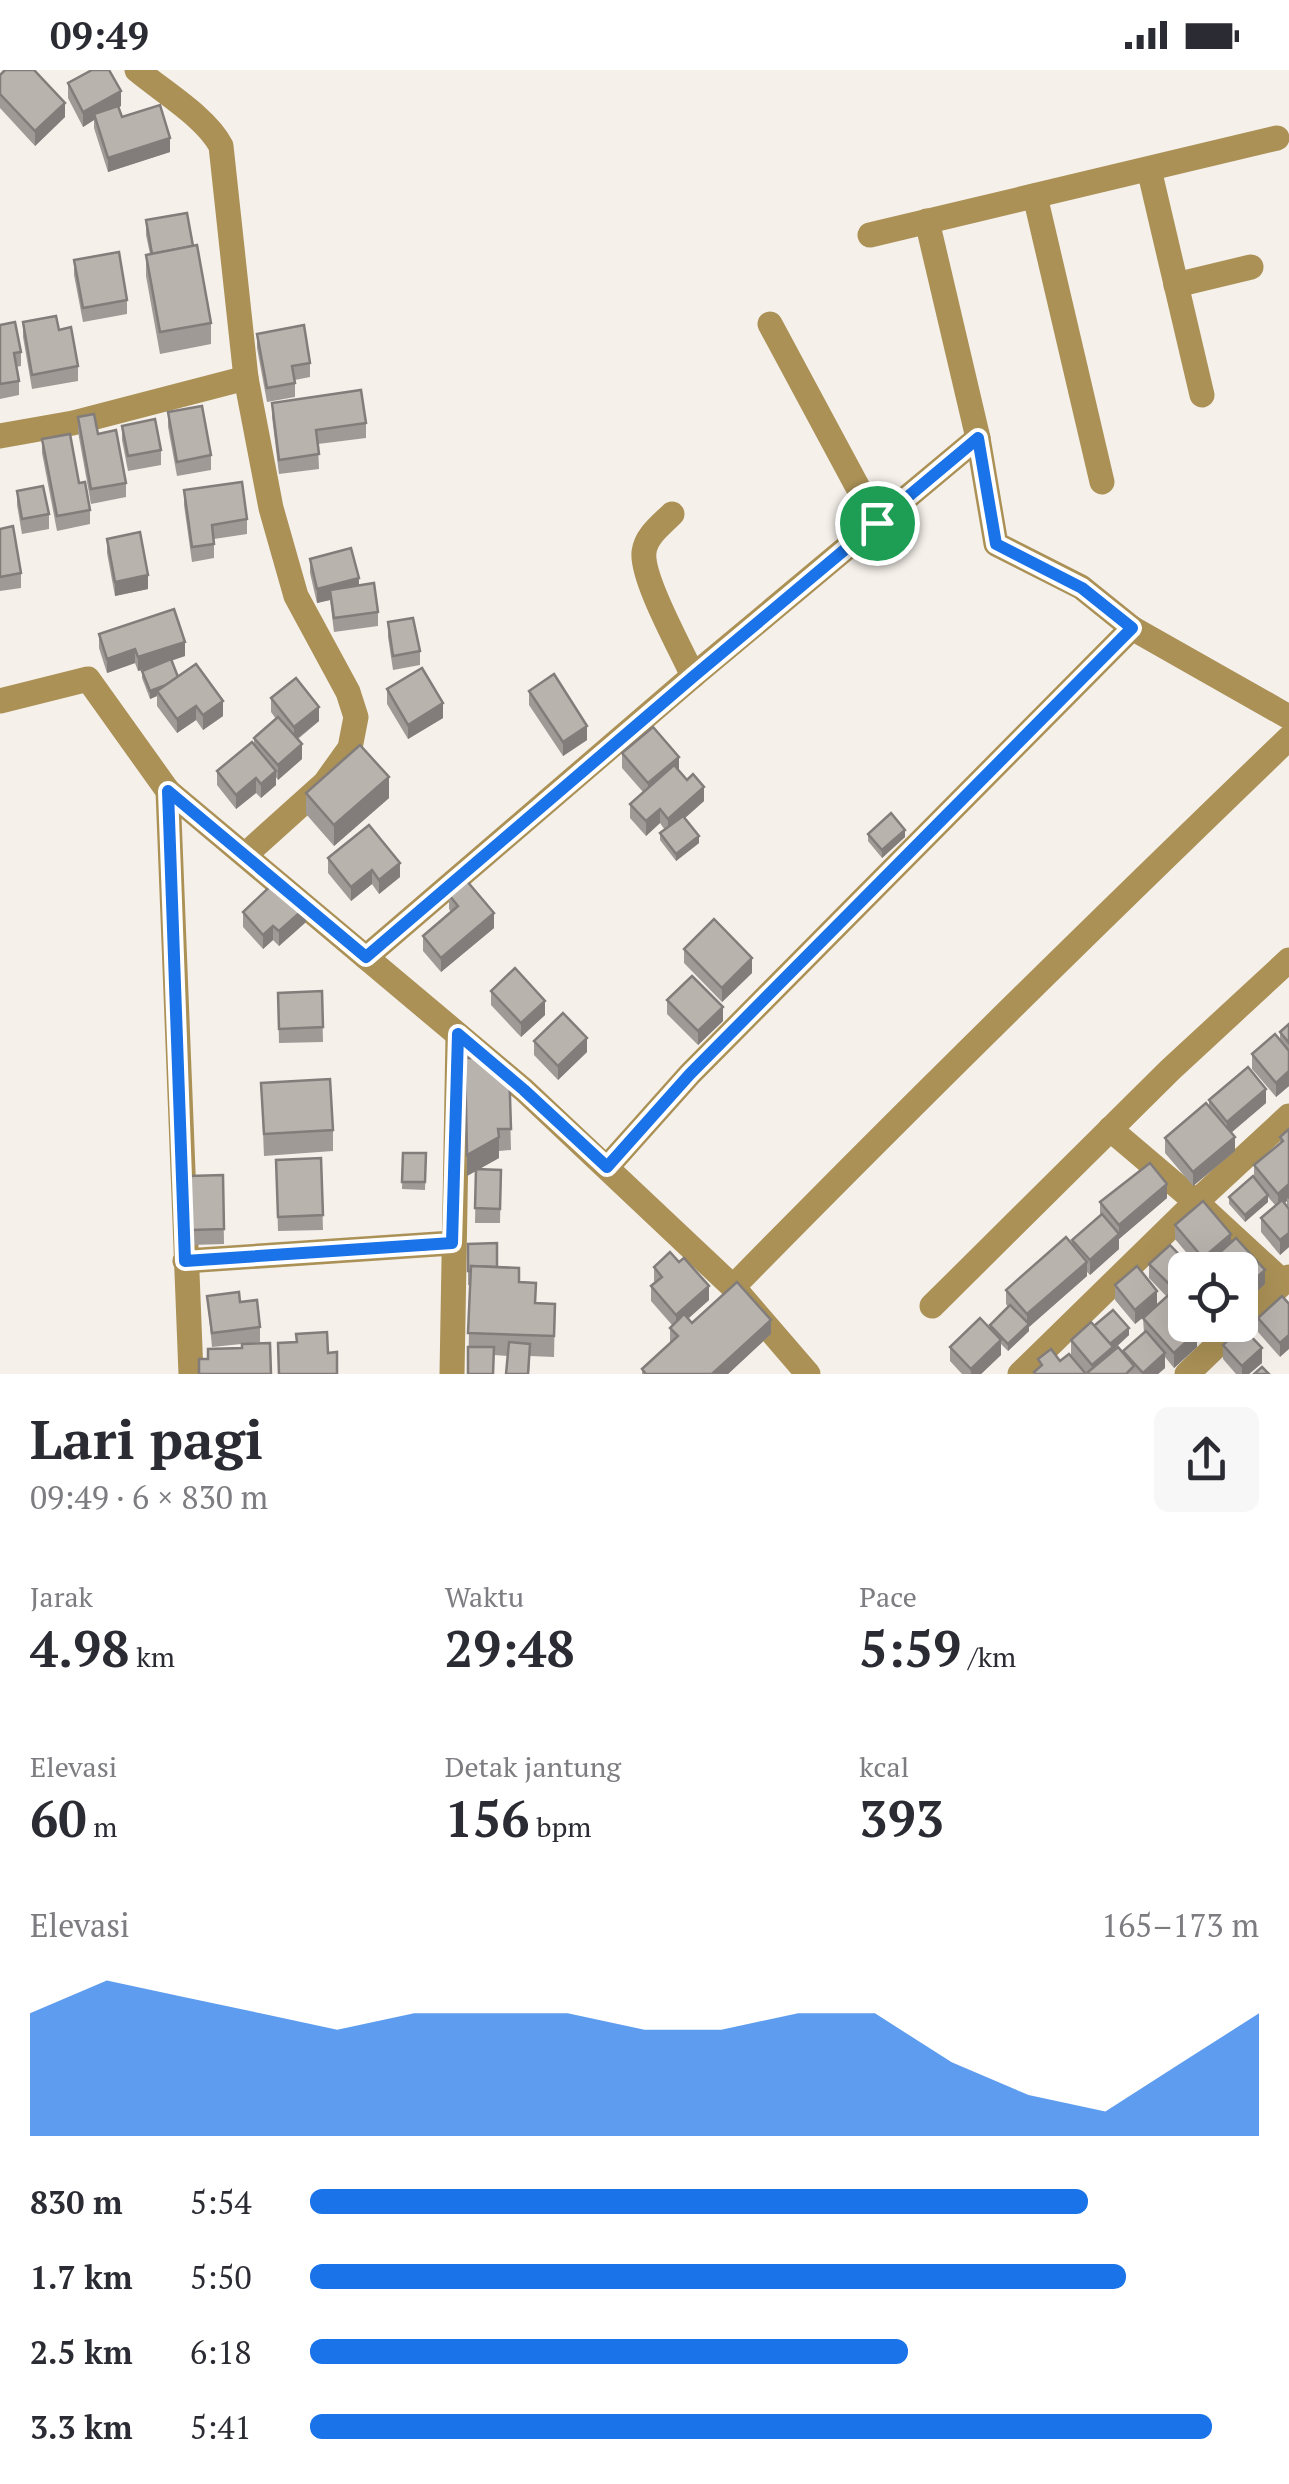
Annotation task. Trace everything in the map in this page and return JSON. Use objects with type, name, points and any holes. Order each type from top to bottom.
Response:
[{"type":"street","points":[[137,70],[195,116],[222,146],[246,378],[271,508],[296,596],[348,692],[356,717],[350,748],[326,783],[245,855]]},
{"type":"street","points":[[870,235],[1277,138]]},
{"type":"street","points":[[1149,169],[1202,396]]},
{"type":"street","points":[[1035,196],[1102,482]]},
{"type":"street","points":[[927,221],[978,438],[996,544],[1082,588],[1132,628],[1289,717]]},
{"type":"street","points":[[1176,285],[1251,267]]},
{"type":"street","points":[[770,324],[877,523]]},
{"type":"street","points":[[0,436],[73,423],[246,378]]},
{"type":"street","points":[[366,957],[978,438]]},
{"type":"street","points":[[672,514],[648,539],[645,565],[660,609],[694,676]]},
{"type":"street","points":[[607,1167],[690,1074],[1132,628]]},
{"type":"street","points":[[0,701],[88,679],[168,791],[524,1090],[733,1287],[808,1374]]},
{"type":"street","points":[[733,1287],[1081,938],[1289,738]]},
{"type":"street","points":[[168,791],[191,1374]]},
{"type":"street","points":[[932,1306],[1170,1070],[1289,960]]},
{"type":"street","points":[[452,1374],[458,1034]]},
{"type":"street","points":[[1020,1374],[1289,1116]]},
{"type":"street","points":[[1110,1129],[1286,1280],[1258,1306]]},
{"type":"street","points":[[185,1261],[452,1243]]},
{"type":"street","points":[[1187,1374],[1220,1342]]},
{"type":"building","points":[[5,70],[34,70],[65,103],[35,131],[0,94],[0,75]]},
{"type":"building","points":[[92,70],[109,70],[121,91],[83,112],[68,83]]},
{"type":"building","points":[[160,105],[170,138],[108,158],[94,114],[118,106],[122,117]]},
{"type":"building","points":[[187,213],[193,246],[152,254],[146,220]]},
{"type":"building","points":[[197,245],[211,323],[160,332],[146,255]]},
{"type":"building","points":[[119,252],[127,300],[83,308],[74,260]]},
{"type":"building","points":[[56,316],[59,330],[71,327],[78,366],[32,375],[23,322]]},
{"type":"building","points":[[15,322],[21,352],[14,353],[19,381],[0,384],[0,325]]},
{"type":"building","points":[[304,325],[310,363],[292,366],[295,383],[267,388],[257,334]]},
{"type":"building","points":[[361,390],[366,423],[316,430],[319,454],[279,460],[272,403]]},
{"type":"building","points":[[202,406],[211,455],[177,462],[168,412]]},
{"type":"building","points":[[94,414],[98,434],[116,430],[126,483],[91,489],[78,417]]},
{"type":"building","points":[[155,419],[161,450],[128,456],[122,426]]},
{"type":"building","points":[[70,434],[79,483],[85,482],[90,510],[57,516],[42,439]]},
{"type":"building","points":[[242,482],[247,519],[212,525],[214,544],[192,547],[184,490]]},
{"type":"building","points":[[43,486],[49,514],[22,519],[17,491]]},
{"type":"building","points":[[13,526],[21,573],[0,577],[0,529]]},
{"type":"building","points":[[140,532],[148,575],[115,582],[107,539]]},
{"type":"building","points":[[351,548],[359,578],[317,589],[310,559]]},
{"type":"building","points":[[374,583],[378,612],[334,618],[330,590]]},
{"type":"building","points":[[174,609],[185,642],[138,657],[135,649],[107,659],[99,634]]},
{"type":"building","points":[[413,618],[420,651],[393,656],[388,622]]},
{"type":"building","points":[[171,659],[178,677],[150,691],[142,671]]},
{"type":"building","points":[[196,664],[223,701],[203,715],[196,706],[177,719],[157,691]]},
{"type":"building","points":[[422,668],[443,703],[408,725],[387,689]]},
{"type":"building","points":[[554,674],[587,726],[563,742],[529,691]]},
{"type":"building","points":[[296,678],[319,707],[294,727],[271,698]]},
{"type":"building","points":[[278,717],[302,744],[278,765],[254,738]]},
{"type":"building","points":[[653,727],[679,757],[648,783],[622,753]]},
{"type":"building","points":[[252,742],[276,771],[261,784],[256,778],[236,795],[217,771]]},
{"type":"building","points":[[360,745],[389,777],[334,825],[306,793]]},
{"type":"building","points":[[674,765],[687,780],[693,774],[704,787],[668,819],[660,809],[646,821],[630,804]]},
{"type":"building","points":[[891,813],[905,830],[882,850],[868,834]]},
{"type":"building","points":[[683,816],[699,836],[676,854],[660,833]]},
{"type":"building","points":[[369,825],[400,863],[379,880],[372,870],[351,887],[328,858]]},
{"type":"building","points":[[279,878],[306,907],[279,931],[273,926],[263,935],[243,912]]},
{"type":"building","points":[[466,880],[494,913],[441,958],[423,936],[458,906],[449,895]]},
{"type":"building","points":[[714,919],[752,958],[722,988],[684,949]]},
{"type":"building","points":[[515,968],[545,1001],[521,1023],[491,991]]},
{"type":"building","points":[[692,976],[723,1007],[698,1031],[667,1000]]},
{"type":"building","points":[[322,991],[323,1027],[279,1029],[278,993]]},
{"type":"building","points":[[563,1013],[587,1038],[558,1066],[534,1041]]},
{"type":"building","points":[[1289,1024],[1289,1043],[1280,1032]]},
{"type":"building","points":[[1275,1034],[1289,1051],[1289,1071],[1276,1083],[1252,1054]]},
{"type":"building","points":[[465,1058],[497,1058],[497,1065],[509,1065],[511,1129],[498,1129],[499,1137],[467,1155]]},
{"type":"building","points":[[1248,1067],[1266,1089],[1227,1122],[1209,1100]]},
{"type":"building","points":[[330,1079],[333,1130],[264,1134],[261,1083]]},
{"type":"building","points":[[1206,1103],[1235,1137],[1193,1172],[1165,1138]]},
{"type":"building","points":[[1289,1129],[1289,1184],[1278,1194],[1254,1165],[1283,1141],[1280,1137]]},
{"type":"building","points":[[403,1153],[426,1153],[425,1182],[402,1182]]},
{"type":"building","points":[[321,1158],[323,1215],[278,1217],[276,1160]]},
{"type":"building","points":[[1150,1163],[1167,1184],[1119,1225],[1100,1202]]},
{"type":"building","points":[[476,1169],[501,1170],[500,1209],[475,1208]]},
{"type":"building","points":[[223,1175],[224,1229],[191,1230],[190,1176]]},
{"type":"building","points":[[1253,1176],[1268,1195],[1245,1215],[1229,1197]]},
{"type":"building","points":[[1282,1200],[1289,1209],[1289,1233],[1280,1240],[1261,1218]]},
{"type":"building","points":[[1203,1201],[1231,1234],[1210,1252],[1198,1252],[1175,1225]]},
{"type":"building","points":[[1102,1214],[1119,1234],[1090,1260],[1072,1240]]},
{"type":"building","points":[[1066,1237],[1087,1262],[1027,1314],[1006,1290]]},
{"type":"building","points":[[1236,1238],[1249,1252],[1220,1252]]},
{"type":"building","points":[[497,1243],[497,1267],[471,1266],[468,1271],[468,1244]]},
{"type":"building","points":[[1170,1245],[1177,1252],[1168,1252],[1168,1283],[1149,1264]]},
{"type":"building","points":[[670,1252],[679,1262],[684,1258],[709,1286],[676,1315],[651,1286],[662,1277],[654,1267]]},
{"type":"building","points":[[471,1266],[519,1268],[519,1282],[536,1283],[535,1303],[555,1304],[554,1336],[468,1333]]},
{"type":"building","points":[[1137,1266],[1157,1291],[1135,1310],[1115,1285]]},
{"type":"building","points":[[737,1282],[771,1320],[712,1374],[646,1374],[642,1369],[678,1336],[670,1328],[684,1314],[692,1323]]},
{"type":"building","points":[[239,1292],[240,1302],[257,1300],[260,1327],[212,1333],[207,1296]]},
{"type":"building","points":[[1168,1295],[1168,1342],[1186,1342],[1174,1353],[1143,1318]]},
{"type":"building","points":[[1282,1296],[1289,1304],[1289,1335],[1280,1343],[1258,1318]]},
{"type":"building","points":[[1010,1305],[1029,1324],[1008,1344],[990,1325]]},
{"type":"building","points":[[1113,1310],[1129,1328],[1110,1344],[1094,1326]]},
{"type":"building","points":[[980,1318],[1001,1340],[971,1369],[950,1347]]},
{"type":"building","points":[[1091,1322],[1113,1347],[1092,1365],[1071,1340]]},
{"type":"building","points":[[1146,1331],[1165,1353],[1143,1373],[1123,1351]]},
{"type":"building","points":[[327,1332],[328,1353],[337,1352],[337,1374],[279,1374],[278,1343],[297,1342],[296,1334]]},
{"type":"building","points":[[509,1342],[530,1344],[528,1374],[506,1374]]},
{"type":"building","points":[[1256,1342],[1262,1348],[1242,1366],[1223,1345]]},
{"type":"building","points":[[270,1343],[271,1374],[199,1374],[199,1359],[208,1359],[208,1349]]},
{"type":"building","points":[[468,1347],[494,1347],[493,1374],[468,1374]]},
{"type":"building","points":[[1118,1347],[1134,1366],[1126,1374],[1089,1374],[1088,1372]]},
{"type":"building","points":[[1051,1349],[1060,1361],[1069,1354],[1086,1374],[1036,1374],[1042,1365],[1038,1359]]},
{"type":"route","points":[[978,438],[996,544],[1082,588],[1132,628],[690,1074],[607,1167],[458,1034],[452,1243],[185,1261],[168,791],[366,957],[877,523],[978,438]]}]
